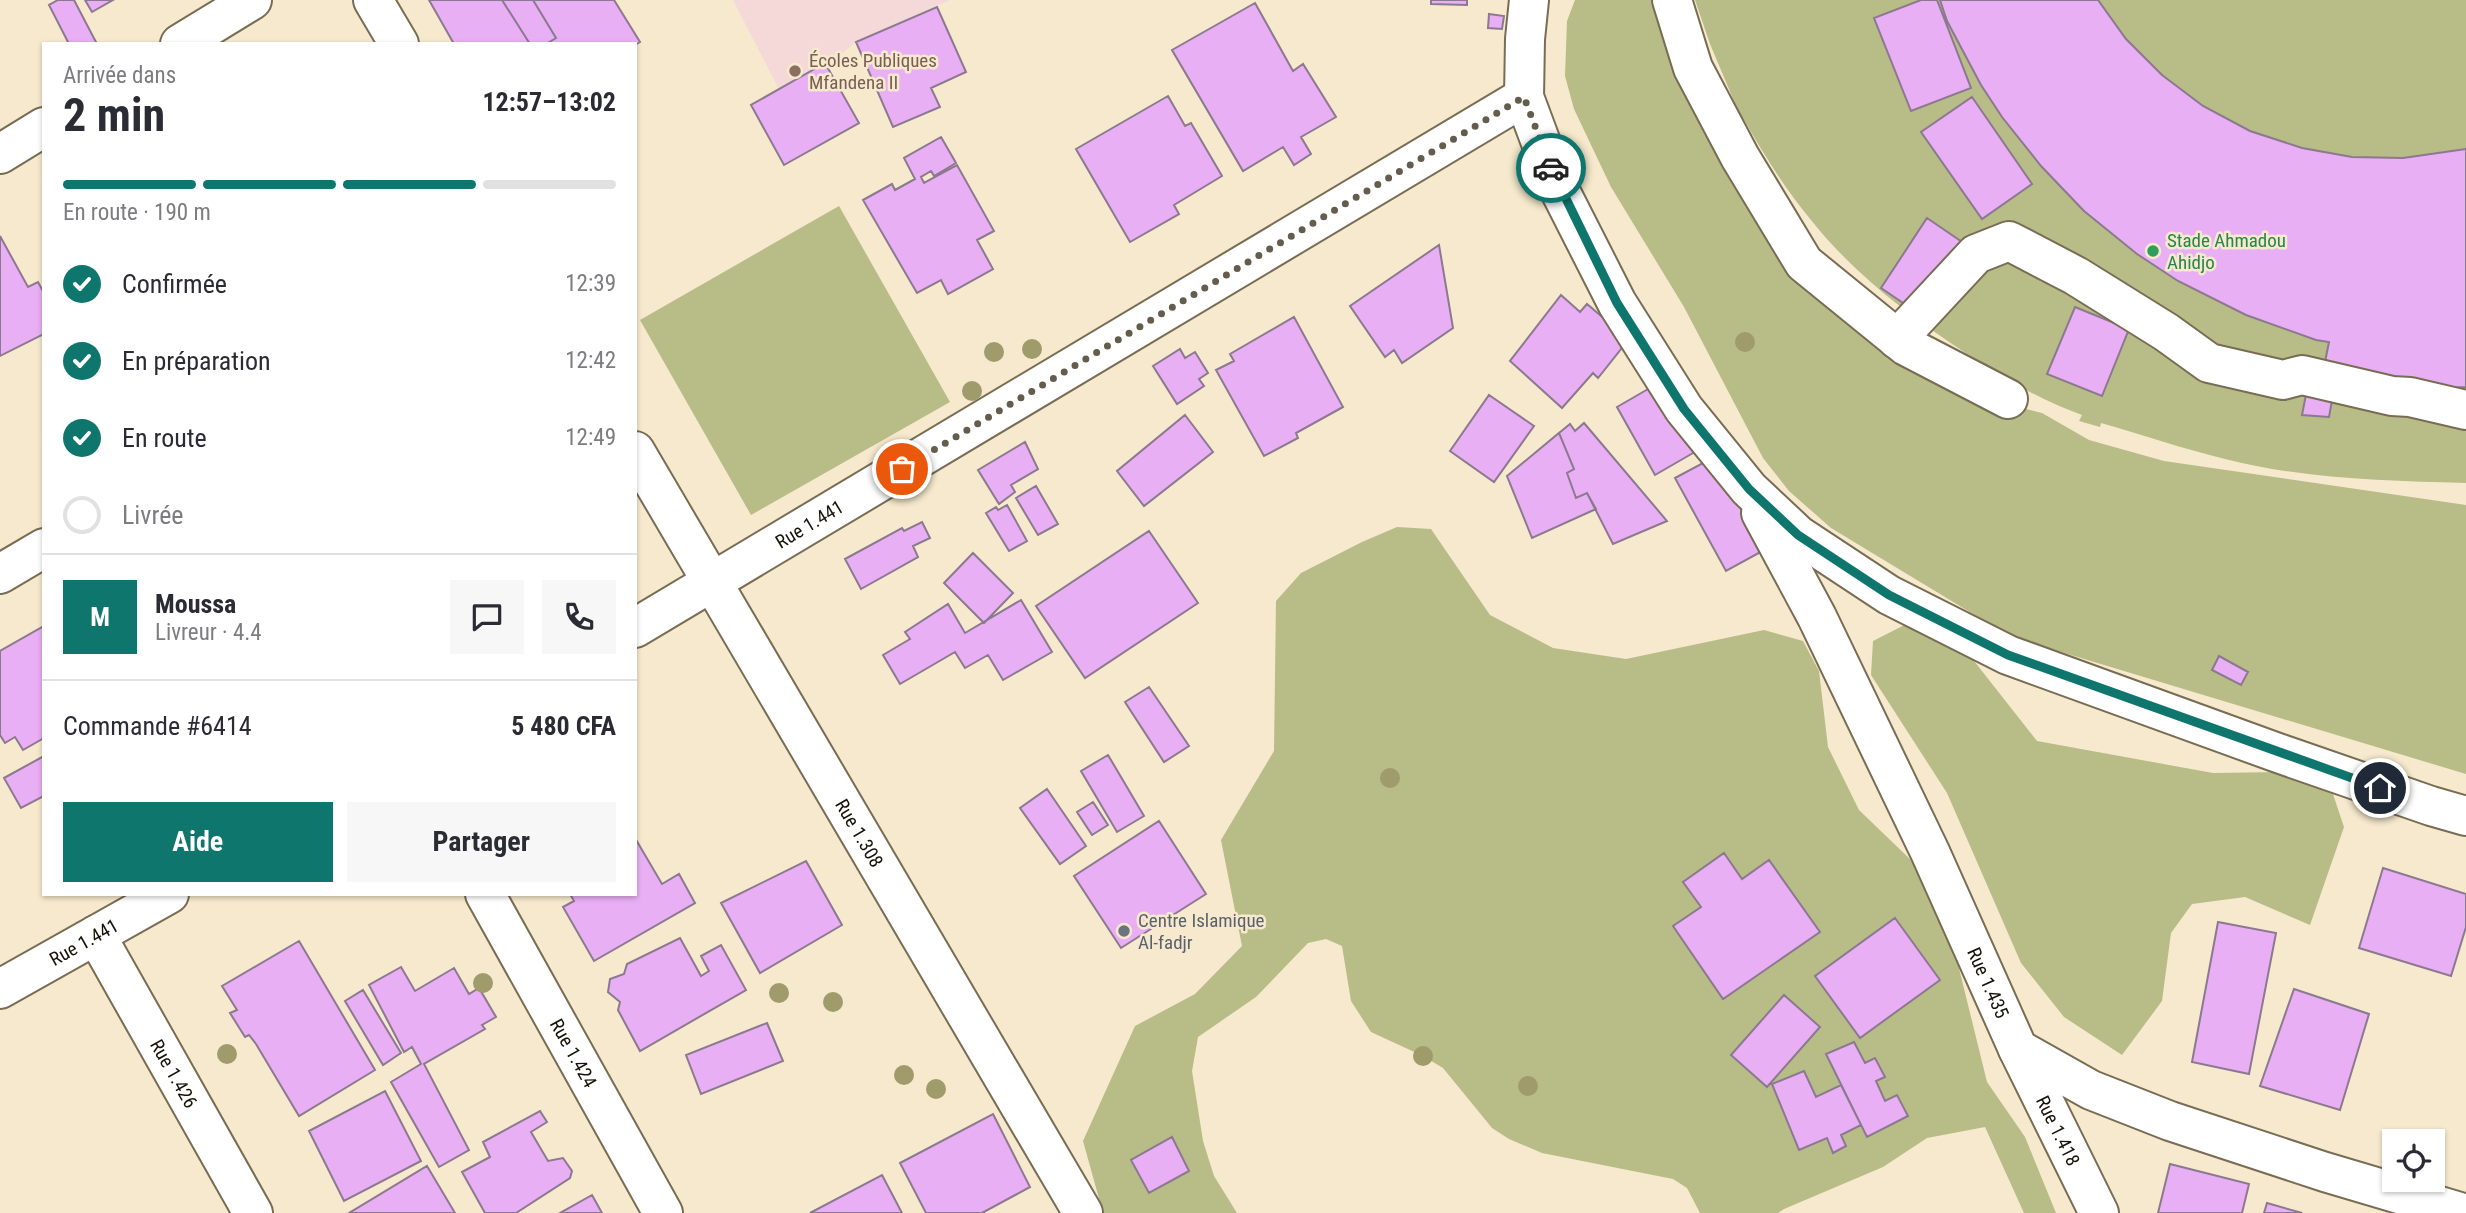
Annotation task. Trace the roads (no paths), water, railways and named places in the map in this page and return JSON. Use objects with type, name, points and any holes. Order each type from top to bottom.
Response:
[{"type":"street","points":[[183,42],[252,0]]},
{"type":"street","points":[[373,0],[398,42]]},
{"type":"street","points":[[1529,0],[1524,97],[1556,183],[1617,303],[1684,409],[1749,489],[1798,535],[1889,595],[2008,655],[2216,731],[2466,816]]},
{"type":"street","points":[[1672,0],[1693,68],[1740,157],[1804,263],[1897,339],[2008,399]]},
{"type":"street","name":"Rue 1.441","points":[[637,627],[1524,97]]},
{"type":"street","points":[[0,154],[42,128]]},
{"type":"street","points":[[1897,339],[1976,254],[2009,241],[2076,276],[2209,363],[2283,380],[2302,374],[2392,396],[2410,397],[2466,410]]},
{"type":"street","name":"Rue 1.308","points":[[637,454],[1083,1213]]},
{"type":"street","name":"Rue 1.435","points":[[1749,489],[1823,630],[1930,852],[2018,1049]]},
{"type":"street","points":[[0,574],[42,549]]},
{"type":"street","name":"Rue 1.441","points":[[0,989],[165,896]]},
{"type":"street","name":"Rue 1.424","points":[[486,896],[663,1213]]},
{"type":"street","name":"Rue 1.426","points":[[96,935],[253,1213]]},
{"type":"street","points":[[2018,1049],[2091,1090],[2170,1121],[2325,1172],[2463,1213]]},
{"type":"street","name":"Rue 1.418","points":[[2018,1049],[2099,1213]]},
{"type":"place","name":"Écoles Publiques Mfandena II","points":[[795,71]]},
{"type":"place","name":"Stade Ahmadou Ahidjo","points":[[2153,251]]},
{"type":"place","name":"Centre Islamique Al-fadjr","points":[[1124,931]]}]
